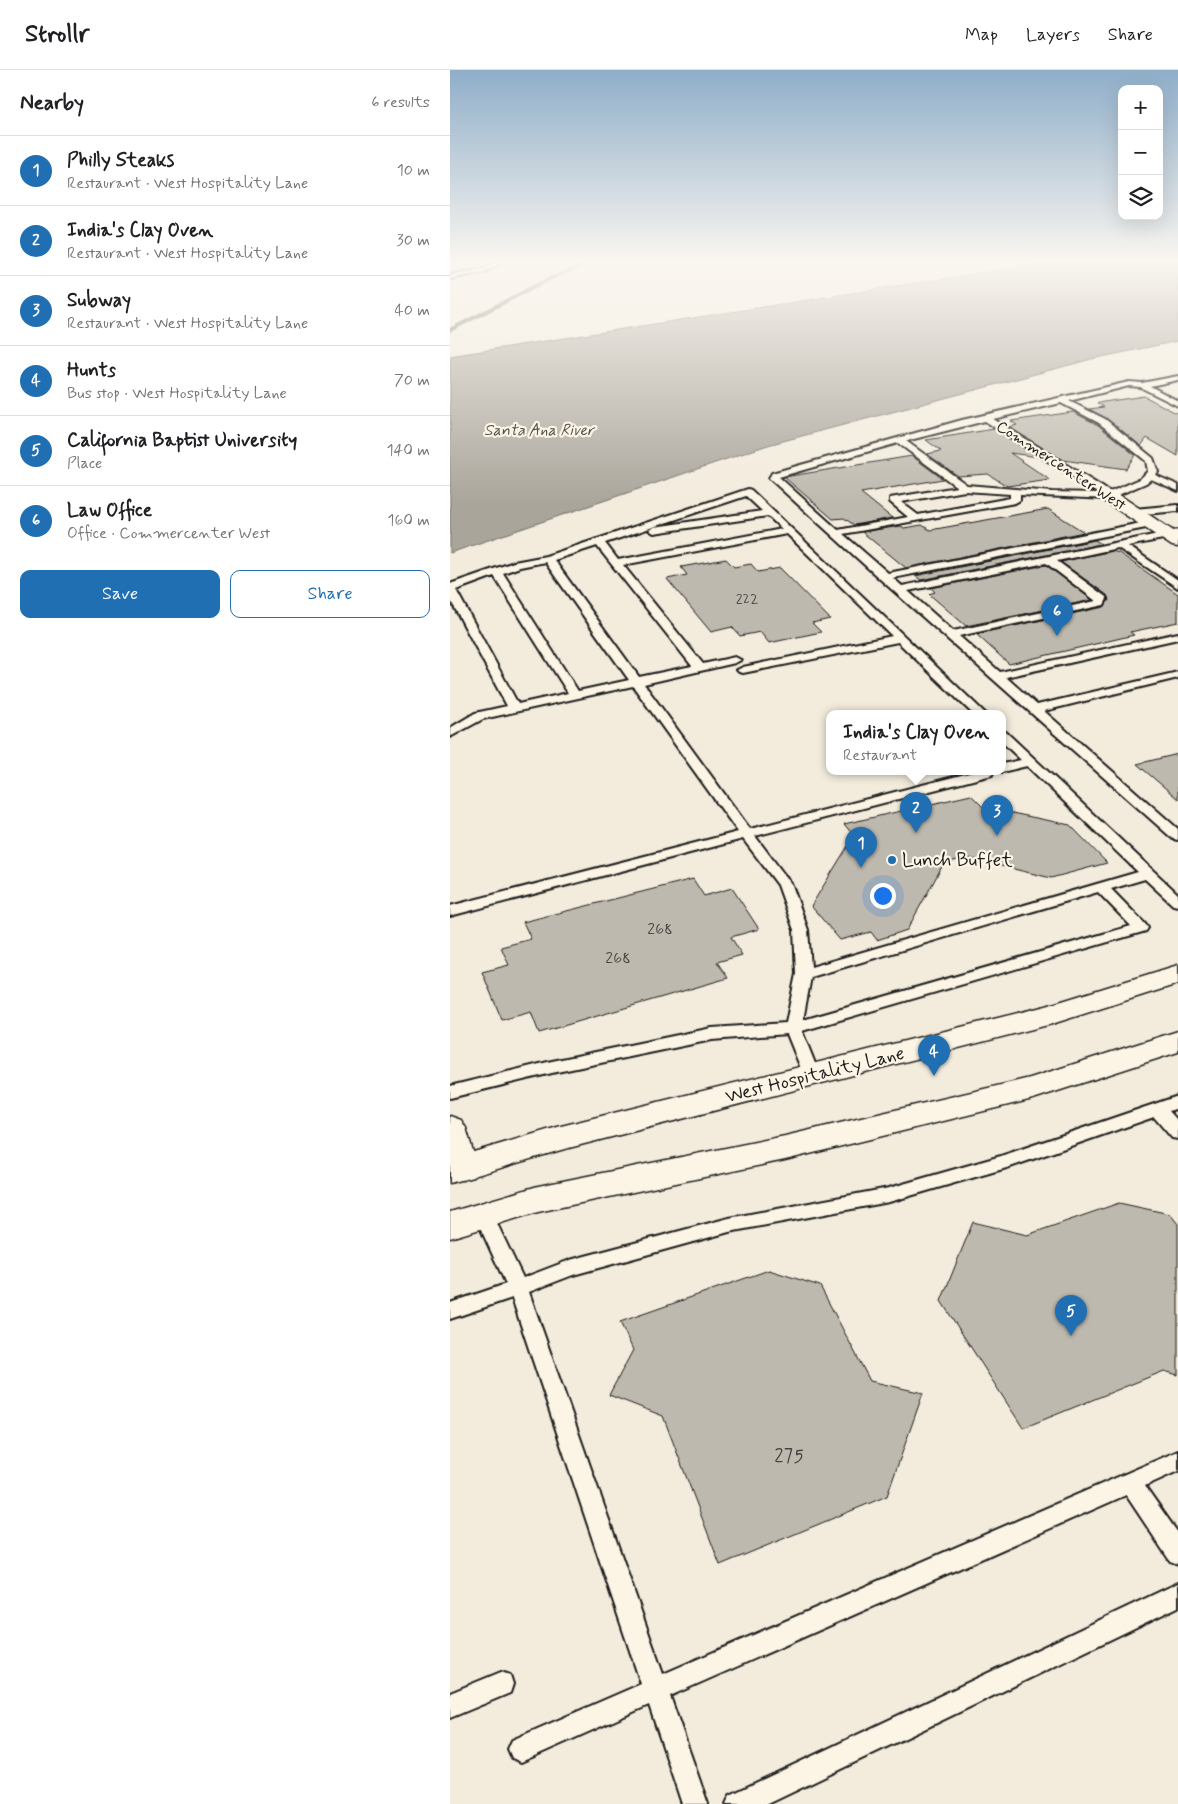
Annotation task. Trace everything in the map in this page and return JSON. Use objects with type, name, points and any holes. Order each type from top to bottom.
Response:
[{"type":"main road","name":"Commercenter West","points":[[1109,496],[1151,524],[1175,537]]},
{"type":"main road","name":"West Hospitality Lane","points":[[456,1169],[561,1138],[1043,1016],[1178,974]]},
{"type":"main road","points":[[450,1225],[484,1214],[574,1191],[785,1148],[1033,1088],[1178,1041]]},
{"type":"main road","points":[[450,1128],[456,1169]]},
{"type":"lane","points":[[1142,385],[1178,378]]},
{"type":"lane","name":"Commercenter West","points":[[986,418],[1121,384],[1142,385],[1178,404]]},
{"type":"lane","points":[[916,518],[893,500],[965,488],[1052,495],[1109,496],[1143,481],[1153,472],[1150,460],[1102,421],[1060,399]]},
{"type":"lane","points":[[986,418],[775,475],[774,478],[1178,836]]},
{"type":"lane","name":"Commercenter West","points":[[986,418],[1109,496]]},
{"type":"lane","points":[[900,441],[965,488]]},
{"type":"lane","points":[[1149,475],[1178,488]]},
{"type":"lane","points":[[514,708],[450,589],[518,564],[548,559],[748,492],[976,710]]},
{"type":"lane","points":[[835,533],[1015,500],[1014,492]]},
{"type":"lane","points":[[1134,512],[1178,508]]},
{"type":"lane","points":[[618,536],[769,513]]},
{"type":"lane","points":[[884,577],[1151,524]]},
{"type":"lane","points":[[616,563],[789,532]]},
{"type":"lane","points":[[899,590],[1120,545],[1175,537]]},
{"type":"lane","points":[[599,542],[700,668]]},
{"type":"lane","points":[[1120,545],[1178,585]]},
{"type":"lane","points":[[548,559],[785,885],[801,930],[804,974],[794,1028],[812,1076]]},
{"type":"lane","points":[[950,635],[1100,603],[1102,599],[1049,560]]},
{"type":"lane","points":[[496,572],[575,695]]},
{"type":"lane","points":[[996,676],[1178,636]]},
{"type":"lane","points":[[450,716],[453,731],[478,716],[700,668],[739,665],[899,638]]},
{"type":"lane","points":[[1035,709],[1178,675]]},
{"type":"lane","points":[[1006,739],[1178,902]]},
{"type":"lane","points":[[1006,767],[1030,761]]},
{"type":"lane","points":[[450,911],[975,775]]},
{"type":"lane","points":[[804,974],[1149,873]]},
{"type":"lane","points":[[450,1092],[552,1067],[712,1034],[794,1028],[1141,928],[1101,887]]},
{"type":"lane","points":[[450,1311],[570,1268],[729,1225],[889,1195],[1004,1162],[1178,1102]]},
{"type":"lane","points":[[1158,1110],[1178,1133]]},
{"type":"lane","points":[[484,1214],[518,1288],[695,1804]]},
{"type":"lane","points":[[521,1749],[1178,1461]]},
{"type":"lane","points":[[1130,1482],[1178,1553]]},
{"type":"lane","points":[[739,1804],[1178,1595]]},
{"type":"lane","points":[[450,1706],[501,1684]]},
{"type":"water","name":"Santa Ana River","points":[[540,342],[1174,342],[1092,359],[768,445],[450,553],[450,356]]},
{"type":"building","points":[[1144,396],[1178,414],[1178,456],[1147,438],[1141,446],[1106,418],[1089,409],[1104,407],[1097,403]]},
{"type":"building","points":[[1073,412],[1098,425],[1135,455],[1126,469],[1063,460],[1009,427],[1017,425],[1011,421]]},
{"type":"building","points":[[994,429],[1038,457],[1010,453],[1050,480],[1007,486],[988,474],[958,476],[927,454],[941,451],[926,440]]},
{"type":"building","points":[[912,456],[943,479],[861,493],[892,518],[854,525],[844,518],[833,519],[784,477]]},
{"type":"building","points":[[1048,509],[1084,532],[906,568],[862,532],[922,525],[930,530]]},
{"type":"building","points":[[1095,540],[1101,544],[921,580],[915,576]]},
{"type":"building","points":[[1112,551],[1119,553],[1178,594],[1178,622],[1130,632],[1134,635],[1009,664],[976,634],[1104,607],[1109,600],[1107,595],[1061,562]]},
{"type":"building","points":[[726,559],[734,567],[751,564],[758,572],[780,568],[830,619],[812,623],[821,632],[769,643],[760,632],[740,636],[732,627],[711,632],[667,579],[687,575],[681,567]]},
{"type":"building","points":[[1046,565],[1092,600],[966,626],[929,594],[935,592],[931,588]]},
{"type":"building","points":[[1178,754],[1178,799],[1137,764]]},
{"type":"building","points":[[971,795],[983,807],[1070,825],[1107,863],[1051,878],[968,858],[944,863],[907,930],[877,940],[871,932],[840,940],[811,906],[854,836],[844,824]]},
{"type":"building","points":[[693,879],[704,896],[732,888],[759,929],[731,937],[742,955],[717,962],[728,978],[539,1033],[531,1012],[502,1020],[482,972],[509,965],[501,947],[531,939],[523,922]]},
{"type":"building","points":[[1119,1203],[1170,1214],[1178,1224],[1178,1375],[1164,1371],[1023,1428],[941,1301],[973,1222],[1027,1235]]},
{"type":"building","points":[[769,1270],[820,1286],[870,1381],[923,1393],[887,1496],[720,1565],[663,1416],[609,1395],[633,1350],[620,1322]]},
{"type":"place","name":"Law Office","points":[[1057,636]]},
{"type":"place","name":"India's Clay Oven","points":[[916,833]]},
{"type":"place","name":"Subway","points":[[997,836]]},
{"type":"place","name":"Lunch Buffet","points":[[892,860]]},
{"type":"place","name":"Philly Steaks","points":[[861,868]]},
{"type":"place","name":"Hunts","points":[[934,1076]]},
{"type":"place","name":"California Baptist University","points":[[1071,1336]]}]
